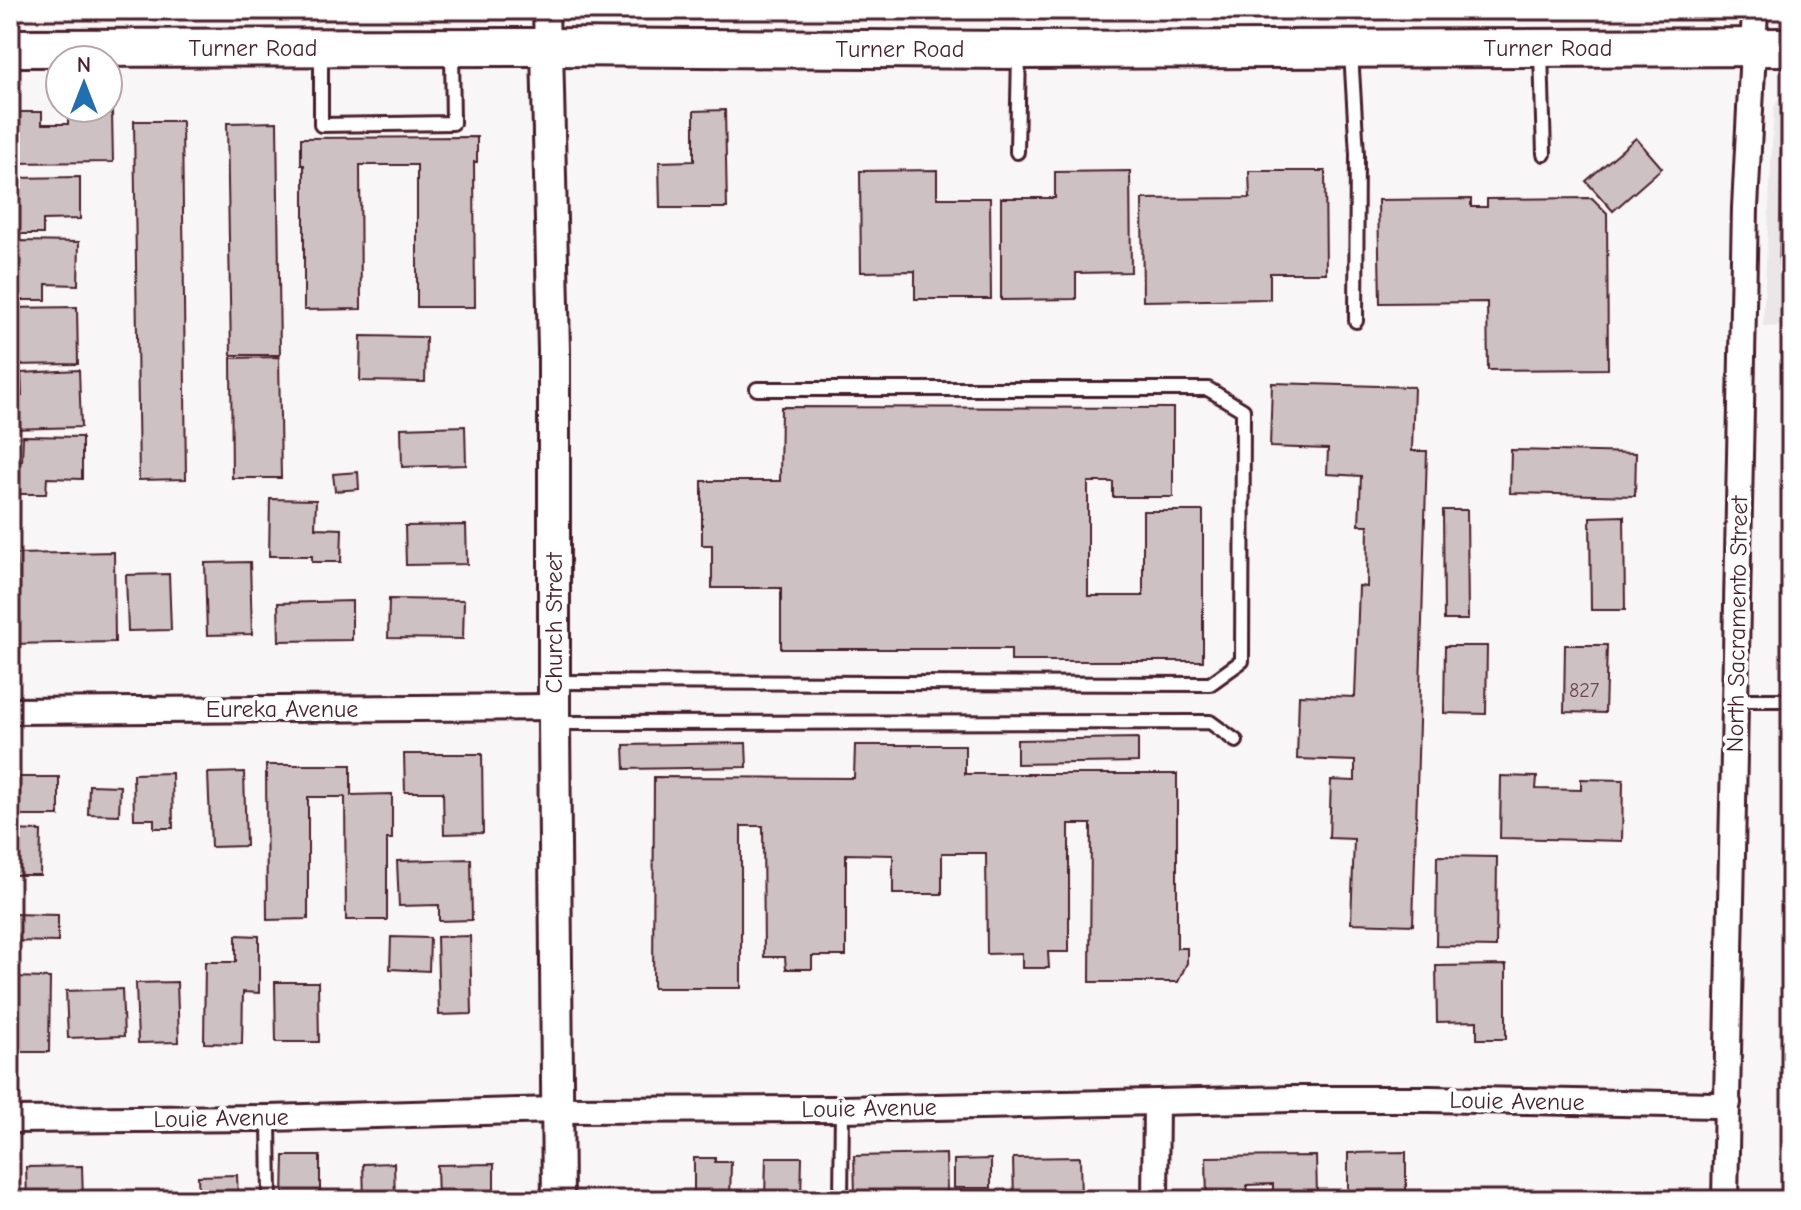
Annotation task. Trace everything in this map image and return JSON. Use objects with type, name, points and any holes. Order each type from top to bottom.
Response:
[{"type":"main road","name":"Turner Road","points":[[10,48],[1019,50],[1791,47]]},
{"type":"street","points":[[546,10],[547,47]]},
{"type":"street","name":"North Sacramento Street","points":[[1725,1200],[1745,208],[1755,10]]},
{"type":"street","name":"Church Street","points":[[547,47],[554,350],[558,1200]]},
{"type":"street","name":"Eureka Avenue","points":[[10,711],[554,704]]},
{"type":"street","name":"Louie Avenue","points":[[10,1120],[269,1118],[557,1110],[842,1109],[1252,1099],[1728,1103]]},
{"type":"street","points":[[1155,1200],[1156,1103]]},
{"type":"lane","points":[[321,48],[321,125],[453,123],[452,47]]},
{"type":"lane","points":[[1541,48],[1544,154]]},
{"type":"lane","points":[[1351,49],[1357,154],[1356,321]]},
{"type":"lane","points":[[1017,152],[1019,50]]},
{"type":"lane","points":[[554,704],[1210,684],[1242,661],[1243,410],[1208,389],[757,389]]},
{"type":"lane","points":[[1736,700],[1791,700]]},
{"type":"lane","points":[[554,704],[1210,722],[1236,741]]},
{"type":"lane","points":[[841,1200],[842,1109]]},
{"type":"lane","points":[[269,1118],[270,1200]]},
{"type":"shaded area","points":[[1791,84],[1791,327],[1763,326],[1774,108],[1780,95]]},
{"type":"shaded area","points":[[1791,114],[1791,270],[1785,270],[1779,265],[1782,123]]},
{"type":"building","points":[[725,110],[727,208],[660,208],[659,162],[694,161],[694,111]]},
{"type":"building","points":[[10,112],[42,112],[44,124],[112,124],[113,162],[10,163]]},
{"type":"building","points":[[134,121],[182,121],[186,479],[139,480]]},
{"type":"building","points":[[277,122],[280,355],[231,355],[227,123]]},
{"type":"building","points":[[477,137],[477,162],[474,162],[475,307],[417,307],[417,165],[360,165],[361,309],[304,310],[304,165],[301,165],[301,138]]},
{"type":"building","points":[[1636,138],[1662,168],[1613,211],[1586,181]]},
{"type":"building","points":[[937,170],[937,198],[990,198],[991,299],[915,299],[915,271],[861,272],[860,171]]},
{"type":"building","points":[[1130,171],[1131,272],[1076,273],[1076,299],[1001,300],[1001,198],[1055,198],[1055,172]]},
{"type":"building","points":[[1249,171],[1325,171],[1326,273],[1270,273],[1270,299],[1143,301],[1142,199],[1250,198]]},
{"type":"building","points":[[80,177],[80,219],[43,220],[43,234],[10,234],[14,178]]},
{"type":"building","points":[[1592,198],[1607,213],[1608,369],[1488,370],[1487,302],[1380,303],[1378,200],[1471,199],[1471,207],[1487,207],[1487,199]]},
{"type":"building","points":[[15,241],[79,242],[78,285],[46,284],[46,300],[10,300],[10,266],[15,266]]},
{"type":"building","points":[[77,307],[78,364],[10,365],[10,308]]},
{"type":"building","points":[[361,336],[426,337],[425,382],[360,381]]},
{"type":"building","points":[[279,357],[281,478],[232,478],[231,358]]},
{"type":"building","points":[[79,370],[81,427],[10,429],[10,396],[22,396],[21,373]]},
{"type":"building","points":[[1272,383],[1414,387],[1412,451],[1427,451],[1413,925],[1351,923],[1354,839],[1329,838],[1331,780],[1355,781],[1355,761],[1297,759],[1299,695],[1355,697],[1359,586],[1367,587],[1368,525],[1359,525],[1361,476],[1327,474],[1328,449],[1270,447]]},
{"type":"building","points":[[781,407],[1173,408],[1173,497],[1113,497],[1113,482],[1088,482],[1088,596],[1143,596],[1143,511],[1203,511],[1203,661],[1011,661],[1011,649],[781,649],[781,588],[712,588],[712,545],[702,545],[702,481],[780,481]]},
{"type":"building","points":[[465,426],[466,465],[402,467],[401,428]]},
{"type":"building","points":[[23,436],[82,437],[82,479],[47,478],[46,494],[10,494],[10,461],[22,461]]},
{"type":"building","points":[[1511,450],[1636,453],[1635,496],[1510,493]]},
{"type":"building","points":[[358,472],[359,489],[335,491],[333,474]]},
{"type":"building","points":[[270,499],[316,500],[315,528],[342,529],[341,562],[312,562],[312,556],[269,556]]},
{"type":"building","points":[[1443,510],[1467,510],[1468,620],[1444,620]]},
{"type":"building","points":[[1624,516],[1625,610],[1591,610],[1590,517]]},
{"type":"building","points":[[466,525],[467,564],[406,565],[405,526]]},
{"type":"building","points":[[114,552],[115,642],[10,644],[10,579],[17,579],[16,554]]},
{"type":"building","points":[[250,562],[252,634],[207,635],[205,563]]},
{"type":"building","points":[[169,574],[171,630],[128,631],[126,575]]},
{"type":"building","points":[[389,599],[464,600],[463,639],[388,638]]},
{"type":"building","points":[[352,601],[352,640],[279,641],[278,603]]},
{"type":"building","points":[[1565,645],[1607,645],[1605,713],[1564,712]]},
{"type":"building","points":[[1445,646],[1487,646],[1486,714],[1444,713]]},
{"type":"building","points":[[1138,738],[1138,762],[1017,764],[1017,740]]},
{"type":"building","points":[[746,743],[747,767],[625,769],[624,745]]},
{"type":"building","points":[[855,745],[965,745],[965,774],[1177,774],[1177,948],[1187,948],[1187,963],[1178,982],[1090,982],[1091,824],[1069,824],[1069,952],[1048,952],[1049,968],[1022,968],[1022,953],[987,954],[986,853],[942,853],[942,894],[893,894],[893,855],[846,854],[846,956],[812,956],[812,969],[786,969],[785,957],[764,957],[763,826],[741,826],[741,988],[653,988],[654,777],[854,778]]},
{"type":"building","points":[[404,754],[482,754],[483,833],[444,834],[443,792],[405,792]]},
{"type":"building","points":[[266,765],[351,765],[351,795],[392,794],[392,839],[387,839],[387,920],[346,920],[345,797],[308,797],[308,919],[267,920]]},
{"type":"building","points":[[244,772],[246,846],[211,847],[208,773]]},
{"type":"building","points":[[172,773],[173,828],[154,828],[154,819],[134,819],[133,774]]},
{"type":"building","points":[[1501,776],[1537,777],[1536,789],[1581,790],[1581,779],[1623,780],[1622,841],[1500,838]]},
{"type":"building","points":[[10,777],[59,777],[59,816],[10,816]]},
{"type":"building","points":[[89,785],[120,786],[119,815],[88,814]]},
{"type":"building","points":[[10,830],[41,831],[40,875],[10,875]]},
{"type":"building","points":[[1437,856],[1497,857],[1496,947],[1436,946]]},
{"type":"building","points":[[471,859],[472,920],[439,921],[439,905],[399,906],[397,861]]},
{"type":"building","points":[[10,914],[58,915],[58,942],[10,941]]},
{"type":"building","points":[[236,935],[259,936],[259,993],[243,992],[242,1044],[204,1043],[205,962],[236,962]]},
{"type":"building","points":[[470,936],[472,1014],[439,1015],[437,937]]},
{"type":"building","points":[[391,937],[430,938],[429,971],[390,969]]},
{"type":"building","points":[[1506,965],[1506,1039],[1477,1039],[1477,1021],[1437,1022],[1436,966]]},
{"type":"building","points":[[10,977],[50,978],[49,1052],[10,1052]]},
{"type":"building","points":[[177,982],[179,1042],[138,1043],[136,983]]},
{"type":"building","points":[[275,982],[318,982],[319,1042],[276,1042]]},
{"type":"building","points":[[122,989],[124,1036],[68,1038],[66,991]]},
{"type":"building","points":[[1406,1152],[1406,1191],[1348,1191],[1348,1153]]},
{"type":"building","points":[[946,1154],[947,1193],[855,1195],[854,1156]]},
{"type":"building","points":[[284,1156],[320,1156],[320,1200],[283,1200]]},
{"type":"building","points":[[1316,1156],[1317,1194],[1273,1194],[1273,1184],[1247,1185],[1247,1200],[1207,1200],[1206,1157]]},
{"type":"building","points":[[766,1157],[802,1157],[801,1200],[765,1200]]},
{"type":"building","points":[[1080,1157],[1081,1199],[1014,1200],[1013,1158]]},
{"type":"building","points":[[694,1158],[731,1162],[730,1198],[746,1200],[694,1199]]},
{"type":"building","points":[[991,1159],[991,1188],[954,1188],[954,1160]]},
{"type":"building","points":[[394,1163],[395,1200],[364,1200],[363,1164]]},
{"type":"building","points":[[494,1164],[494,1200],[438,1200],[437,1165]]},
{"type":"building","points":[[82,1166],[83,1200],[27,1200],[26,1167]]},
{"type":"building","points":[[237,1175],[238,1200],[199,1200],[198,1176]]}]
